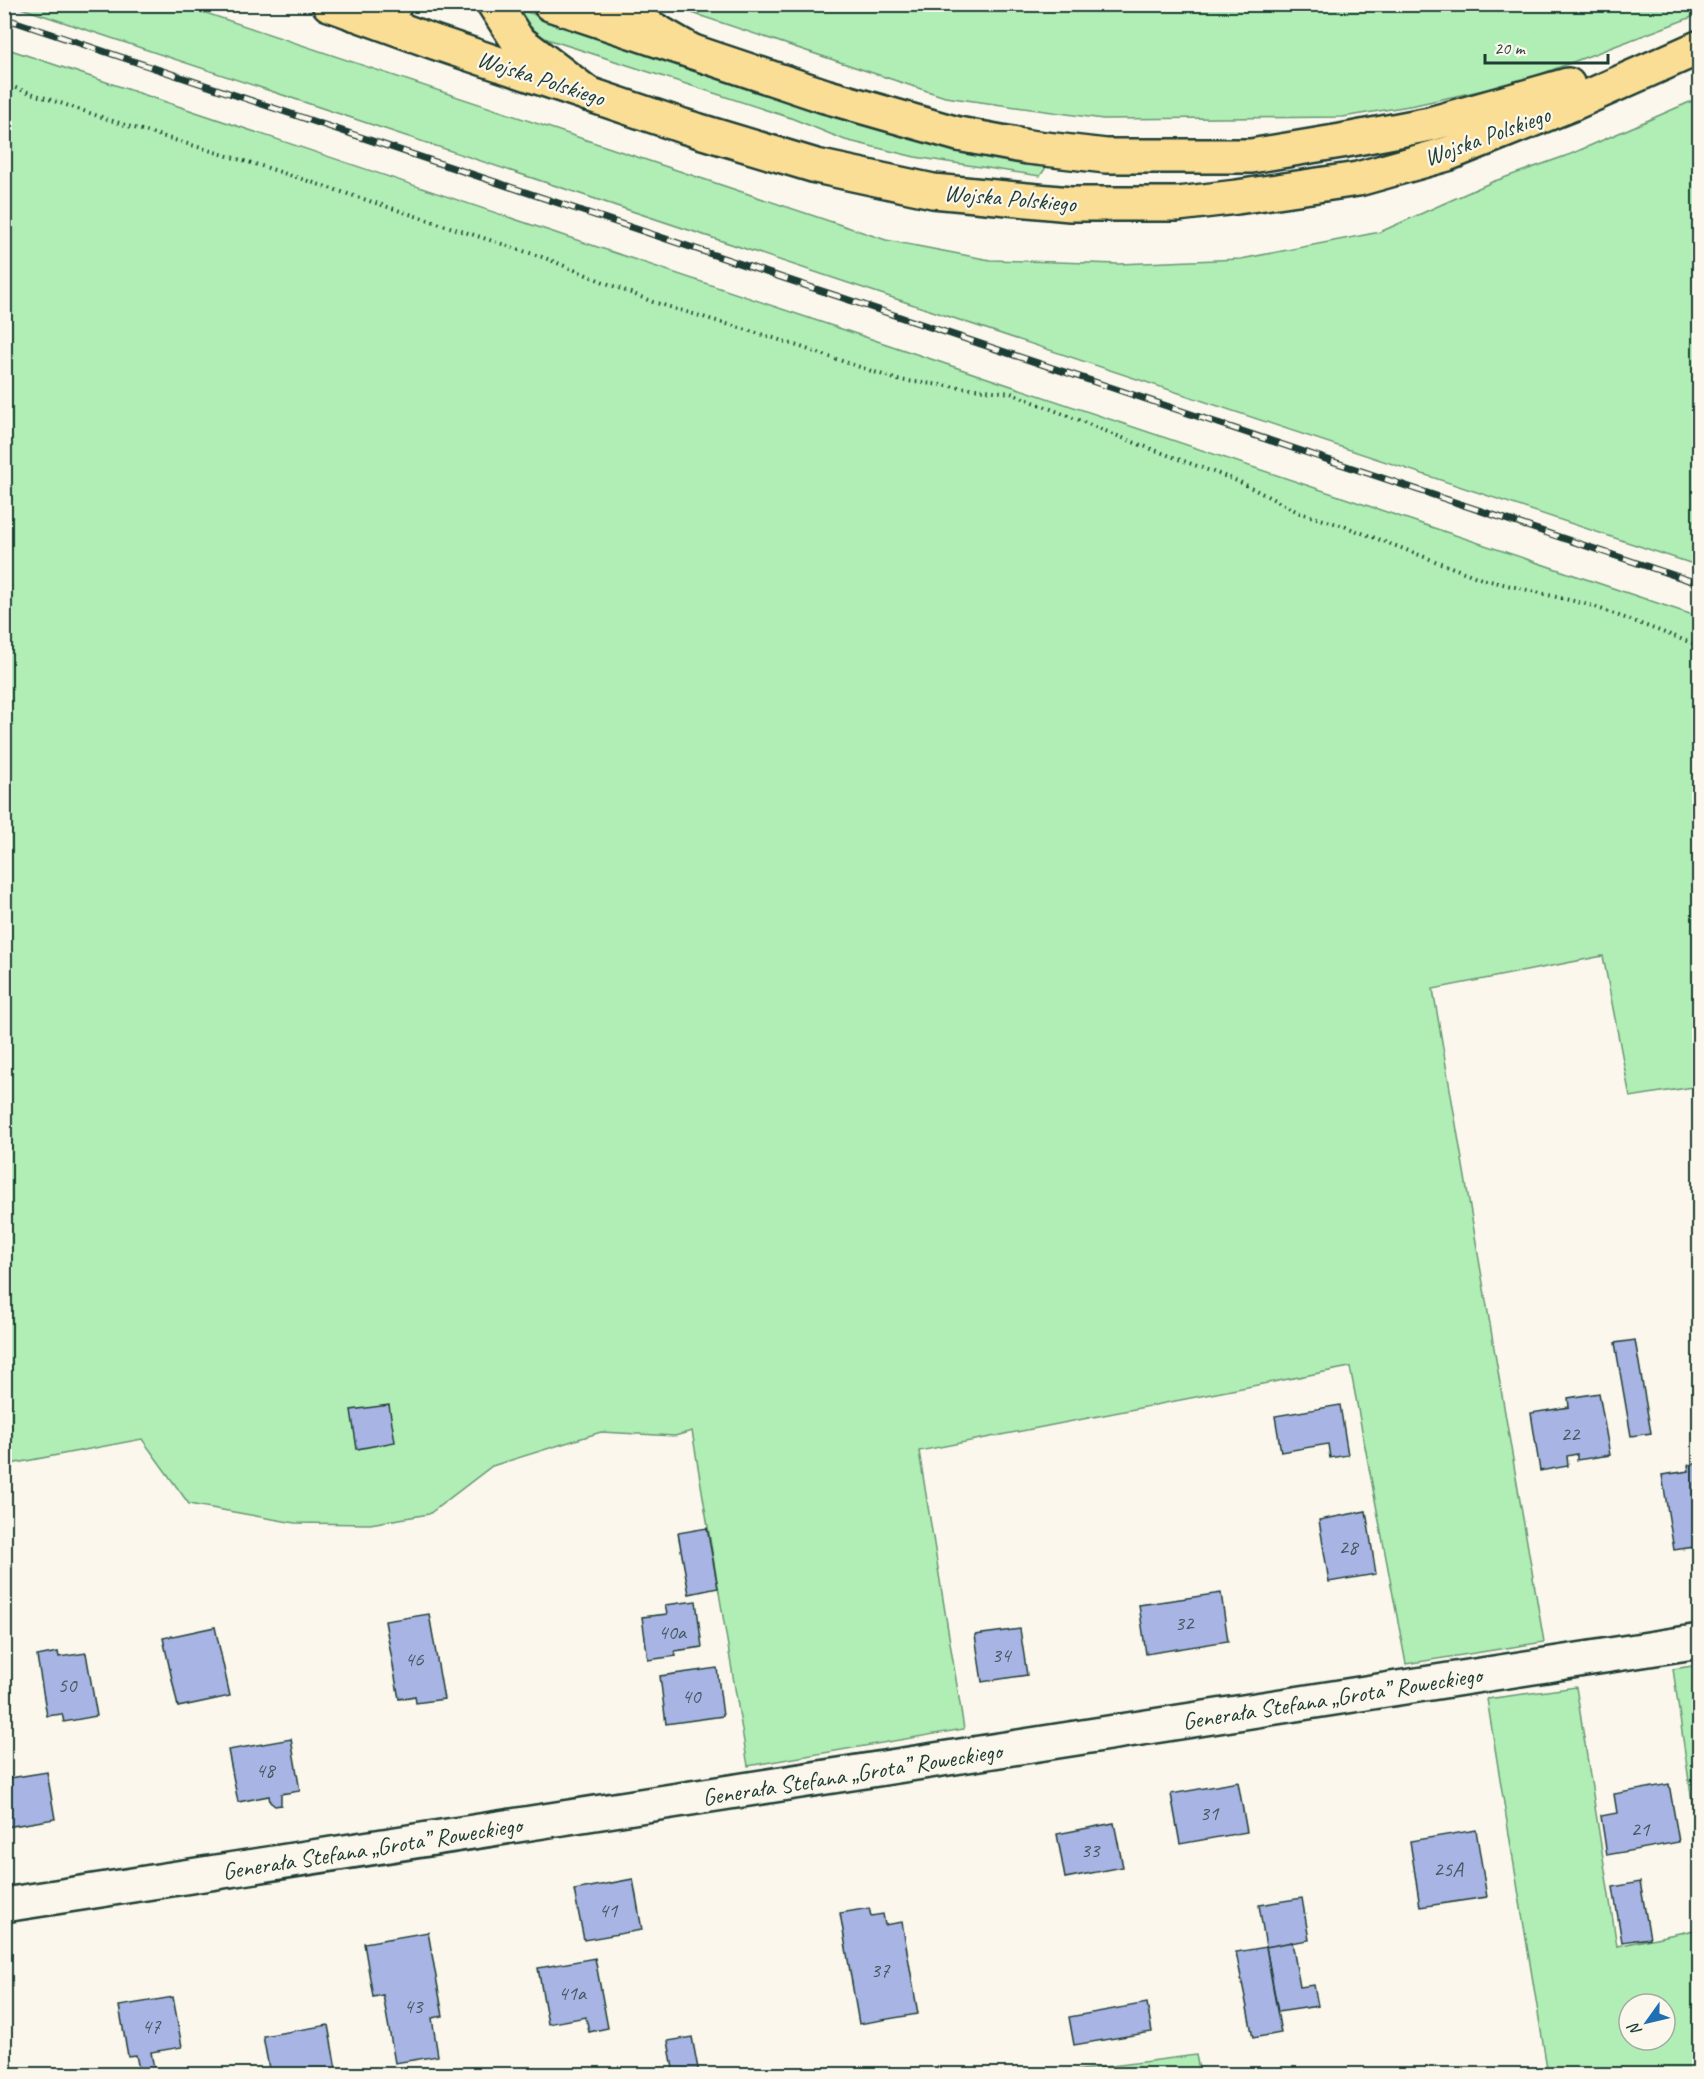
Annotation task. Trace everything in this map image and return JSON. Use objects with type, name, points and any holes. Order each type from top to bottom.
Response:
[{"type":"main road","points":[[341,9],[395,4]]},
{"type":"main road","points":[[494,4],[518,41],[588,94]]},
{"type":"main road","name":"Wojska Polskiego","points":[[550,4],[825,96],[958,134],[1028,147],[1106,156],[1251,156],[1341,141],[1430,124],[1697,48]]},
{"type":"main road","points":[[617,4],[632,17],[691,51]]},
{"type":"main road","name":"Wojska Polskiego","points":[[341,9],[683,126],[816,166],[933,191],[1071,204],[1178,204],[1358,179],[1447,154],[1574,103],[1697,48]]},
{"type":"street","name":"Generała Stefana „Grota” Roweckiego","points":[[4,1905],[1700,1641]]},
{"type":"path","points":[[4,84],[128,126],[268,168],[545,258],[653,302],[777,339],[898,380],[1011,393],[1240,482],[1300,513],[1401,546],[1482,579],[1590,605],[1700,646]]},
{"type":"green space","points":[[1699,4],[1700,14],[1520,82],[1415,105],[1343,117],[1103,119],[945,97],[668,5]]},
{"type":"green space","points":[[12,5],[182,5],[886,240],[990,260],[1119,264],[1241,259],[1380,232],[1492,182],[1571,154],[1699,98],[1699,566]]},
{"type":"green space","points":[[524,11],[833,114],[1043,164],[1045,169],[1040,176],[915,157],[845,140],[791,118],[544,38],[520,18]]},
{"type":"green space","points":[[5,48],[1699,617],[1699,1086],[1630,1097],[1603,956],[1433,989],[1544,1642],[1406,1664],[1350,1367],[919,1451],[964,1729],[748,1766],[692,1431],[675,1436],[601,1432],[492,1466],[429,1514],[370,1524],[295,1523],[189,1504],[142,1439],[5,1465]]},
{"type":"green space","points":[[1700,1665],[1699,1851],[1673,1669]]},
{"type":"green space","points":[[1576,1687],[1617,1946],[1699,1929],[1699,2074],[1548,2074],[1487,1699]]},
{"type":"green space","points":[[1196,2055],[1200,2074],[1066,2074],[1065,2072]]},
{"type":"building","points":[[1635,1340],[1651,1433],[1631,1436],[1615,1343]]},
{"type":"building","points":[[1599,1393],[1610,1455],[1577,1460],[1577,1454],[1567,1456],[1568,1466],[1540,1471],[1531,1413],[1569,1407],[1568,1398]]},
{"type":"building","points":[[389,1405],[395,1442],[357,1449],[351,1410]]},
{"type":"building","points":[[1340,1405],[1348,1455],[1330,1458],[1328,1444],[1281,1452],[1275,1416]]},
{"type":"building","points":[[1700,1463],[1700,1546],[1674,1550],[1662,1475],[1689,1471],[1688,1465]]},
{"type":"building","points":[[1366,1511],[1376,1574],[1329,1582],[1319,1520]]},
{"type":"building","points":[[707,1528],[718,1588],[689,1594],[678,1533]]},
{"type":"building","points":[[1221,1593],[1228,1641],[1146,1654],[1139,1605]]},
{"type":"building","points":[[696,1601],[702,1647],[675,1651],[676,1656],[648,1660],[642,1617],[667,1614],[665,1605]]},
{"type":"building","points":[[429,1614],[444,1699],[416,1703],[415,1696],[399,1699],[385,1621]]},
{"type":"building","points":[[215,1627],[230,1696],[178,1707],[163,1638]]},
{"type":"building","points":[[1020,1629],[1027,1675],[982,1682],[975,1635]]},
{"type":"building","points":[[58,1652],[59,1657],[86,1653],[97,1716],[64,1722],[62,1714],[47,1716],[37,1656]]},
{"type":"building","points":[[717,1668],[723,1716],[666,1724],[660,1676]]},
{"type":"building","points":[[291,1739],[300,1791],[281,1794],[281,1805],[275,1806],[270,1802],[269,1796],[238,1802],[228,1750]]},
{"type":"building","points":[[47,1772],[55,1819],[6,1827],[4,1779]]},
{"type":"building","points":[[1238,1782],[1247,1832],[1180,1844],[1171,1794]]},
{"type":"building","points":[[1669,1784],[1679,1842],[1607,1855],[1601,1816],[1617,1813],[1614,1794]]},
{"type":"building","points":[[1114,1823],[1123,1867],[1065,1878],[1057,1834]]},
{"type":"building","points":[[1476,1830],[1487,1897],[1420,1907],[1410,1841]]},
{"type":"building","points":[[633,1879],[642,1930],[584,1940],[574,1890]]},
{"type":"building","points":[[1640,1882],[1650,1938],[1622,1942],[1613,1887]]},
{"type":"building","points":[[1302,1898],[1309,1940],[1266,1947],[1259,1905]]},
{"type":"building","points":[[869,1908],[871,1916],[883,1914],[885,1925],[902,1922],[918,2014],[859,2024],[840,1913]]},
{"type":"building","points":[[428,1932],[443,2016],[432,2018],[438,2056],[395,2063],[383,1995],[373,1997],[364,1943]]},
{"type":"building","points":[[1292,1942],[1300,1987],[1314,1985],[1318,2006],[1278,2012],[1266,1947]]},
{"type":"building","points":[[1266,1947],[1281,2033],[1253,2038],[1236,1952]]},
{"type":"building","points":[[595,1958],[608,2028],[589,2032],[586,2017],[548,2024],[538,1968]]},
{"type":"building","points":[[173,1997],[182,2047],[151,2052],[155,2074],[140,2074],[136,2055],[128,2056],[119,2006]]},
{"type":"building","points":[[1147,2003],[1152,2032],[1074,2045],[1069,2017]]},
{"type":"building","points":[[328,2025],[337,2074],[270,2074],[263,2036]]},
{"type":"building","points":[[692,2037],[699,2074],[674,2074],[668,2041]]},
{"type":"railway","points":[[4,18],[1700,584]]}]
